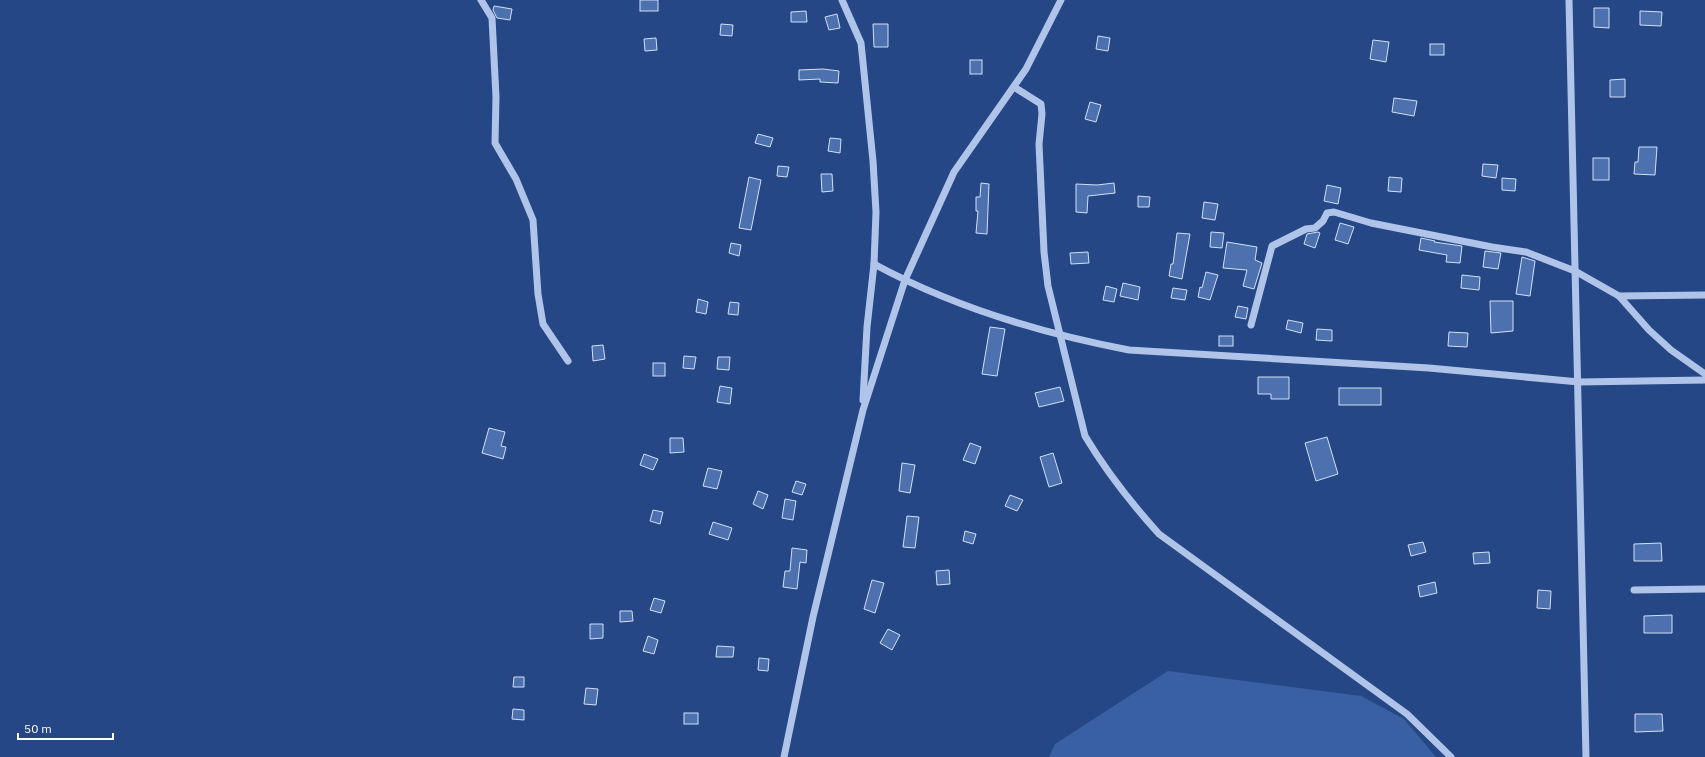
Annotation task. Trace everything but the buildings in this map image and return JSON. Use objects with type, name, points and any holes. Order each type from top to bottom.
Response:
[{"type":"street","points":[[481,0],[492,18],[496,97],[494,143],[516,179],[533,220],[538,294],[543,324],[568,361]]},
{"type":"street","points":[[842,0],[859,37],[862,51],[876,212],[874,264],[867,327],[862,410]]},
{"type":"street","points":[[784,757],[813,617],[862,410],[905,280],[954,172],[1026,69],[1061,0]]},
{"type":"street","points":[[1569,0],[1579,382],[1586,757]]},
{"type":"street","points":[[1014,87],[1041,104],[1042,114],[1039,144],[1044,252],[1048,286],[1085,436],[1131,503],[1159,534],[1407,714],[1451,757]]},
{"type":"street","points":[[1251,325],[1272,246],[1306,229],[1315,228],[1323,221],[1327,214],[1334,212],[1371,223],[1492,247],[1526,252],[1575,271],[1619,296],[1649,330],[1671,350],[1705,374]]},
{"type":"street","points":[[874,264],[905,280],[957,303],[1006,320],[1089,342],[1136,350],[1429,368],[1579,382],[1705,380]]},
{"type":"street","points":[[1619,296],[1705,294]]},
{"type":"street","points":[[1634,590],[1705,589]]},
{"type":"shaded area","points":[[1168,671],[1361,696],[1404,719],[1436,757],[1049,757],[1055,744]]}]
